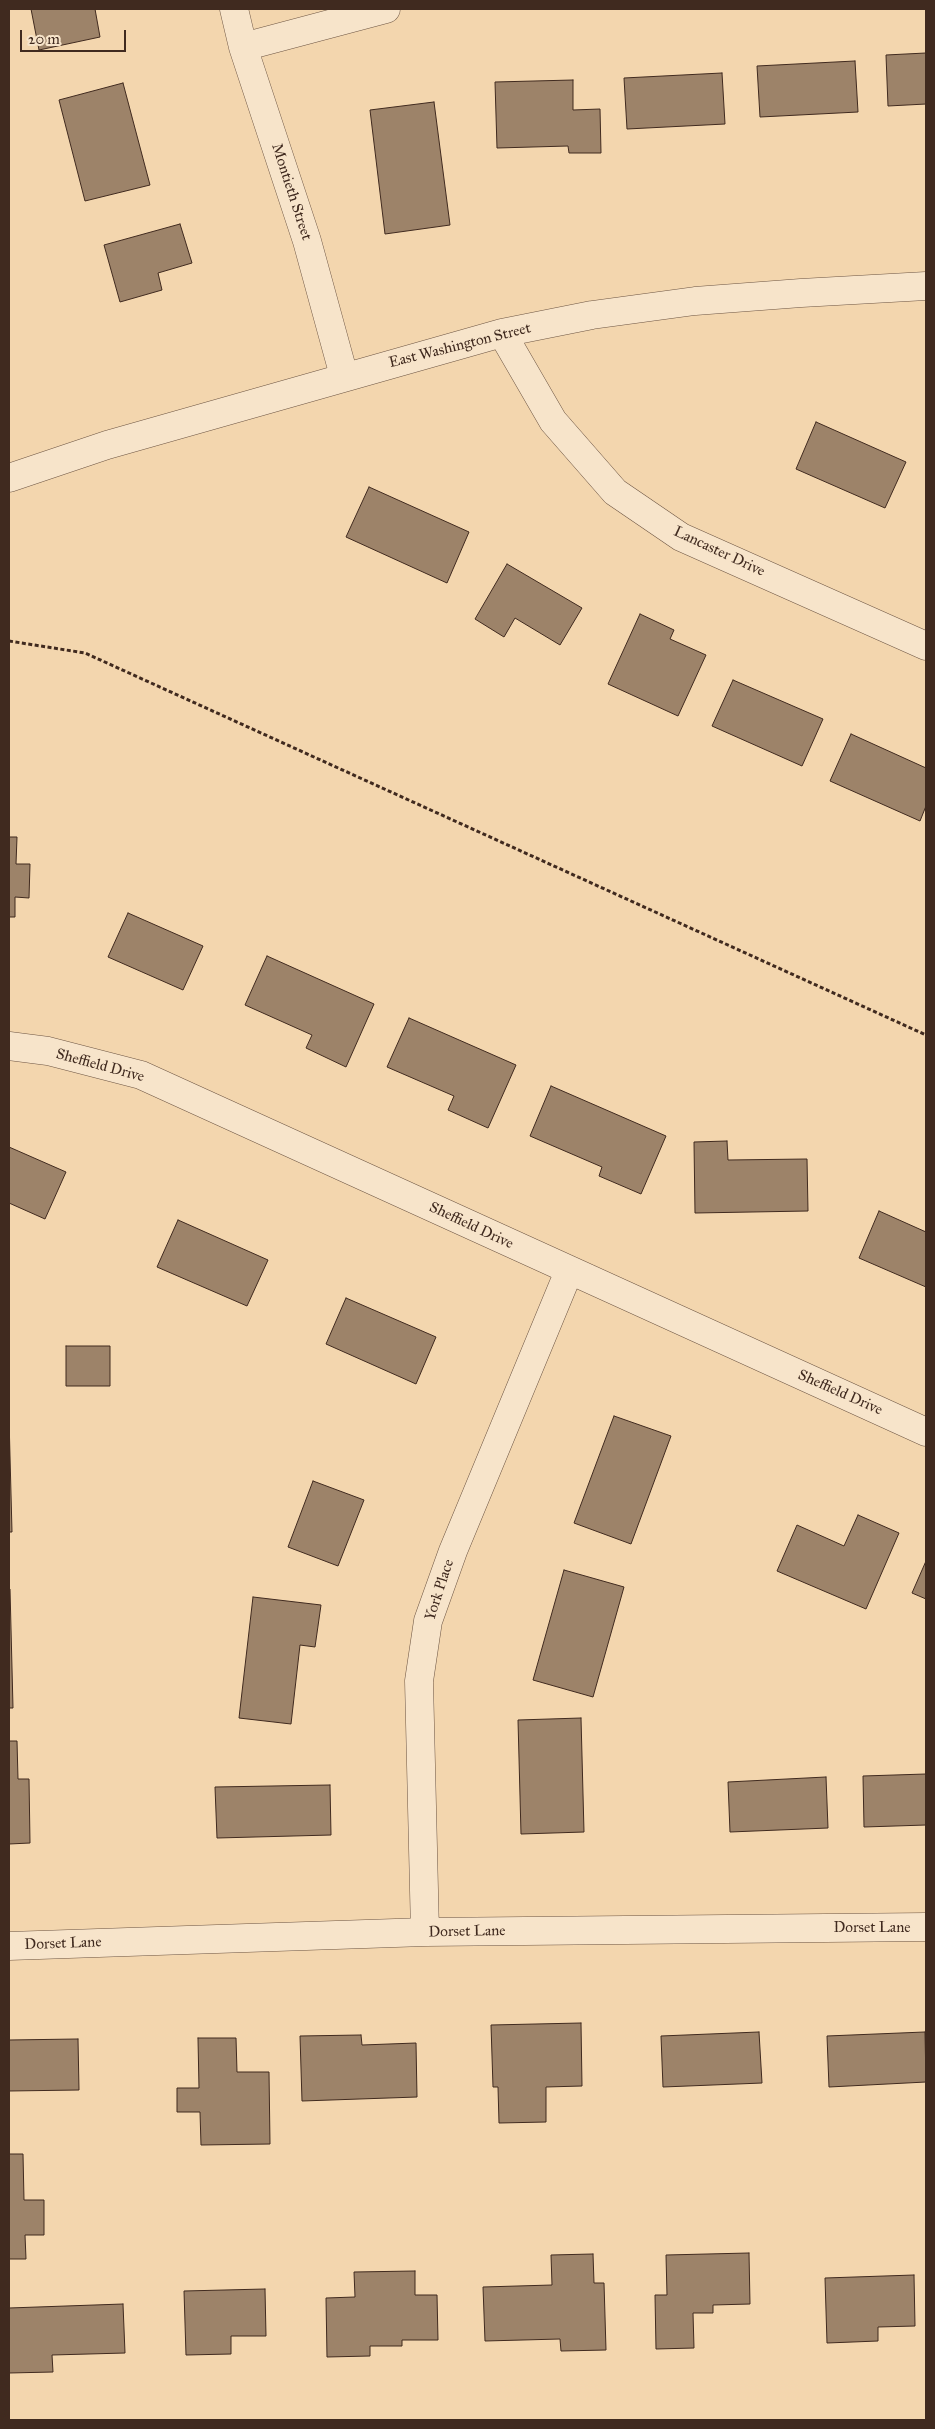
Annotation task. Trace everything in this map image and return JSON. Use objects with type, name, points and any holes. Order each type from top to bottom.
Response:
[{"type":"street","name":"Montieth Street","points":[[234,9],[243,47],[308,241],[344,376]]},
{"type":"street","points":[[243,47],[386,9]]},
{"type":"street","name":"East Washington Street","points":[[9,478],[107,445],[344,376],[502,333],[592,315],[695,302],[801,293],[926,286]]},
{"type":"street","name":"Lancaster Drive","points":[[502,333],[553,421],[615,492],[681,537],[926,646]]},
{"type":"street","name":"Sheffield Drive","points":[[9,1046],[48,1051],[141,1075],[926,1432]]},
{"type":"street","name":"York Place","points":[[425,1932],[419,1681],[428,1620],[453,1551],[569,1271]]},
{"type":"street","name":"Dorset Lane","points":[[9,1946],[425,1932],[926,1927]]},
{"type":"path","points":[[9,642],[85,653],[926,1034]]},
{"type":"building","points":[[31,9],[95,9],[100,37],[39,50]]},
{"type":"building","points":[[926,53],[926,104],[888,106],[886,55]]},
{"type":"building","points":[[855,61],[858,112],[760,117],[757,66]]},
{"type":"building","points":[[722,73],[725,124],[627,129],[624,78]]},
{"type":"building","points":[[573,80],[573,110],[600,109],[601,153],[569,153],[568,146],[497,148],[495,82]]},
{"type":"building","points":[[123,83],[150,185],[85,201],[59,100]]},
{"type":"building","points":[[434,102],[450,225],[385,234],[370,110]]},
{"type":"building","points":[[180,224],[192,263],[158,273],[162,290],[120,302],[104,245]]},
{"type":"building","points":[[816,422],[906,462],[885,508],[796,469]]},
{"type":"building","points":[[369,487],[469,532],[447,583],[346,537]]},
{"type":"building","points":[[507,564],[582,608],[560,645],[515,618],[504,637],[475,619]]},
{"type":"building","points":[[640,614],[674,630],[670,639],[706,655],[678,716],[608,684]]},
{"type":"building","points":[[733,680],[823,719],[802,766],[712,726]]},
{"type":"building","points":[[851,734],[926,768],[926,806],[920,821],[830,781]]},
{"type":"building","points":[[9,837],[17,837],[16,864],[30,864],[29,898],[15,897],[15,917],[9,917]]},
{"type":"building","points":[[128,913],[203,946],[183,990],[108,957]]},
{"type":"building","points":[[267,956],[374,1004],[346,1067],[306,1048],[312,1035],[245,1005]]},
{"type":"building","points":[[409,1018],[516,1065],[488,1128],[448,1110],[454,1096],[387,1067]]},
{"type":"building","points":[[551,1086],[666,1136],[641,1194],[599,1176],[602,1167],[530,1136]]},
{"type":"building","points":[[727,1141],[728,1160],[807,1159],[808,1211],[695,1213],[694,1142]]},
{"type":"building","points":[[9,1147],[66,1172],[45,1219],[9,1203]]},
{"type":"building","points":[[879,1211],[926,1232],[926,1287],[859,1258]]},
{"type":"building","points":[[178,1220],[268,1260],[247,1306],[157,1267]]},
{"type":"building","points":[[346,1298],[436,1337],[416,1384],[326,1344]]},
{"type":"building","points":[[66,1346],[110,1346],[110,1386],[66,1386]]},
{"type":"building","points":[[614,1416],[671,1436],[631,1544],[574,1523]]},
{"type":"building","points":[[9,1418],[12,1532],[9,1532]]},
{"type":"building","points":[[313,1481],[364,1500],[338,1566],[288,1547]]},
{"type":"building","points":[[858,1515],[899,1533],[866,1609],[777,1571],[797,1525],[844,1546]]},
{"type":"building","points":[[926,1561],[926,1599],[912,1593]]},
{"type":"building","points":[[564,1570],[624,1587],[593,1697],[533,1680]]},
{"type":"building","points":[[10,1589],[13,1708],[9,1708]]},
{"type":"building","points":[[253,1597],[321,1605],[315,1647],[300,1645],[291,1724],[239,1718]]},
{"type":"building","points":[[581,1718],[584,1832],[521,1834],[518,1720]]},
{"type":"building","points":[[9,1741],[17,1741],[18,1779],[29,1779],[30,1843],[9,1844]]},
{"type":"building","points":[[926,1774],[926,1825],[864,1827],[863,1776]]},
{"type":"building","points":[[826,1777],[828,1828],[730,1832],[728,1782]]},
{"type":"building","points":[[330,1785],[331,1835],[217,1838],[215,1787]]},
{"type":"building","points":[[581,2023],[582,2086],[546,2087],[546,2122],[499,2123],[498,2087],[493,2087],[491,2025]]},
{"type":"building","points":[[759,2032],[762,2083],[663,2087],[661,2036]]},
{"type":"building","points":[[925,2032],[926,2082],[829,2087],[827,2036]]},
{"type":"building","points":[[361,2035],[362,2045],[416,2043],[417,2097],[302,2101],[300,2036]]},
{"type":"building","points":[[198,2038],[236,2038],[237,2072],[269,2072],[270,2144],[201,2145],[200,2112],[177,2112],[177,2088],[199,2088]]},
{"type":"building","points":[[78,2039],[79,2090],[9,2091],[9,2040]]},
{"type":"building","points":[[9,2154],[23,2154],[24,2200],[44,2200],[44,2235],[25,2235],[26,2259],[9,2259]]},
{"type":"building","points":[[749,2253],[750,2304],[713,2305],[713,2313],[693,2313],[694,2348],[656,2349],[655,2295],[667,2295],[666,2255]]},
{"type":"building","points":[[593,2254],[594,2283],[604,2283],[606,2350],[561,2351],[560,2339],[485,2341],[483,2287],[552,2285],[551,2255]]},
{"type":"building","points":[[415,2271],[415,2295],[437,2295],[438,2340],[402,2340],[402,2346],[370,2346],[370,2356],[327,2357],[326,2298],[355,2297],[354,2272]]},
{"type":"building","points":[[914,2275],[915,2326],[878,2327],[878,2341],[827,2343],[825,2278]]},
{"type":"building","points":[[265,2289],[266,2336],[231,2336],[231,2354],[186,2355],[184,2291]]},
{"type":"building","points":[[123,2304],[125,2353],[52,2355],[53,2372],[9,2373],[9,2308]]}]
